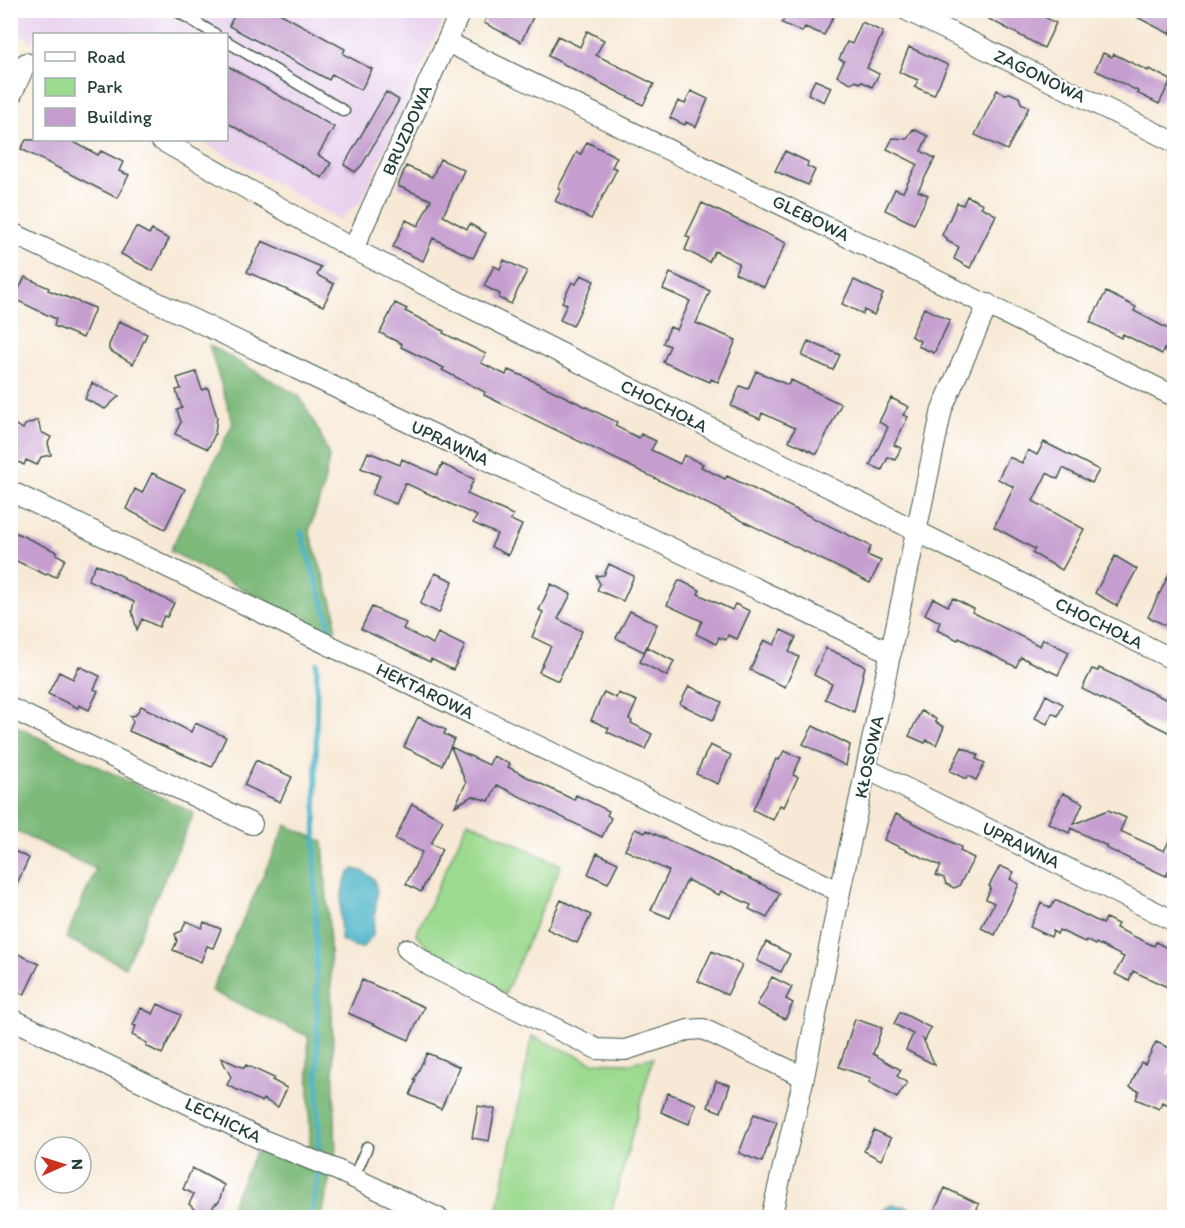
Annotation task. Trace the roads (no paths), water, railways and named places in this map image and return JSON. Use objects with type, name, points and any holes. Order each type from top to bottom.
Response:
[{"type":"street","name":"BRUZDOWA","points":[[353,249],[461,10]]},
{"type":"street","name":"ZAGONOWA","points":[[906,10],[1174,142]]},
{"type":"street","name":"GLEBOWA","points":[[447,42],[1174,396]]},
{"type":"street","points":[[10,98],[24,62]]},
{"type":"street","name":"CHOCHOŁA","points":[[162,141],[353,249],[916,533],[1174,660]]},
{"type":"street","name":"UPRAWNA","points":[[10,232],[891,653]]},
{"type":"street","name":"KŁOSOWA","points":[[771,1218],[804,1077],[840,892],[942,409],[988,304]]},
{"type":"street","name":"HEKTAROWA","points":[[10,491],[840,892]]},
{"type":"street","points":[[10,708],[252,824]]},
{"type":"street","name":"UPRAWNA","points":[[867,769],[1174,921]]},
{"type":"street","points":[[407,948],[430,966],[597,1049],[625,1050],[688,1030],[703,1029],[804,1077]]},
{"type":"street","name":"LECHICKA","points":[[10,1018],[263,1140],[354,1177],[438,1218]]},
{"type":"lane","points":[[175,10],[213,33]]},
{"type":"lane","points":[[228,42],[344,111]]},
{"type":"lane","points":[[354,1177],[367,1147]]},
{"type":"water","points":[[354,869],[374,879],[377,892],[373,935],[362,948],[341,940],[340,912],[343,891],[349,874]]},
{"type":"water","points":[[894,1205],[909,1207],[911,1215],[909,1217],[878,1217],[884,1209]]},
{"type":"waterway","points":[[301,532],[328,618],[329,630]]},
{"type":"waterway","points":[[317,663],[315,871],[319,1149]]},
{"type":"waterway","points":[[311,1218],[319,1170]]}]
